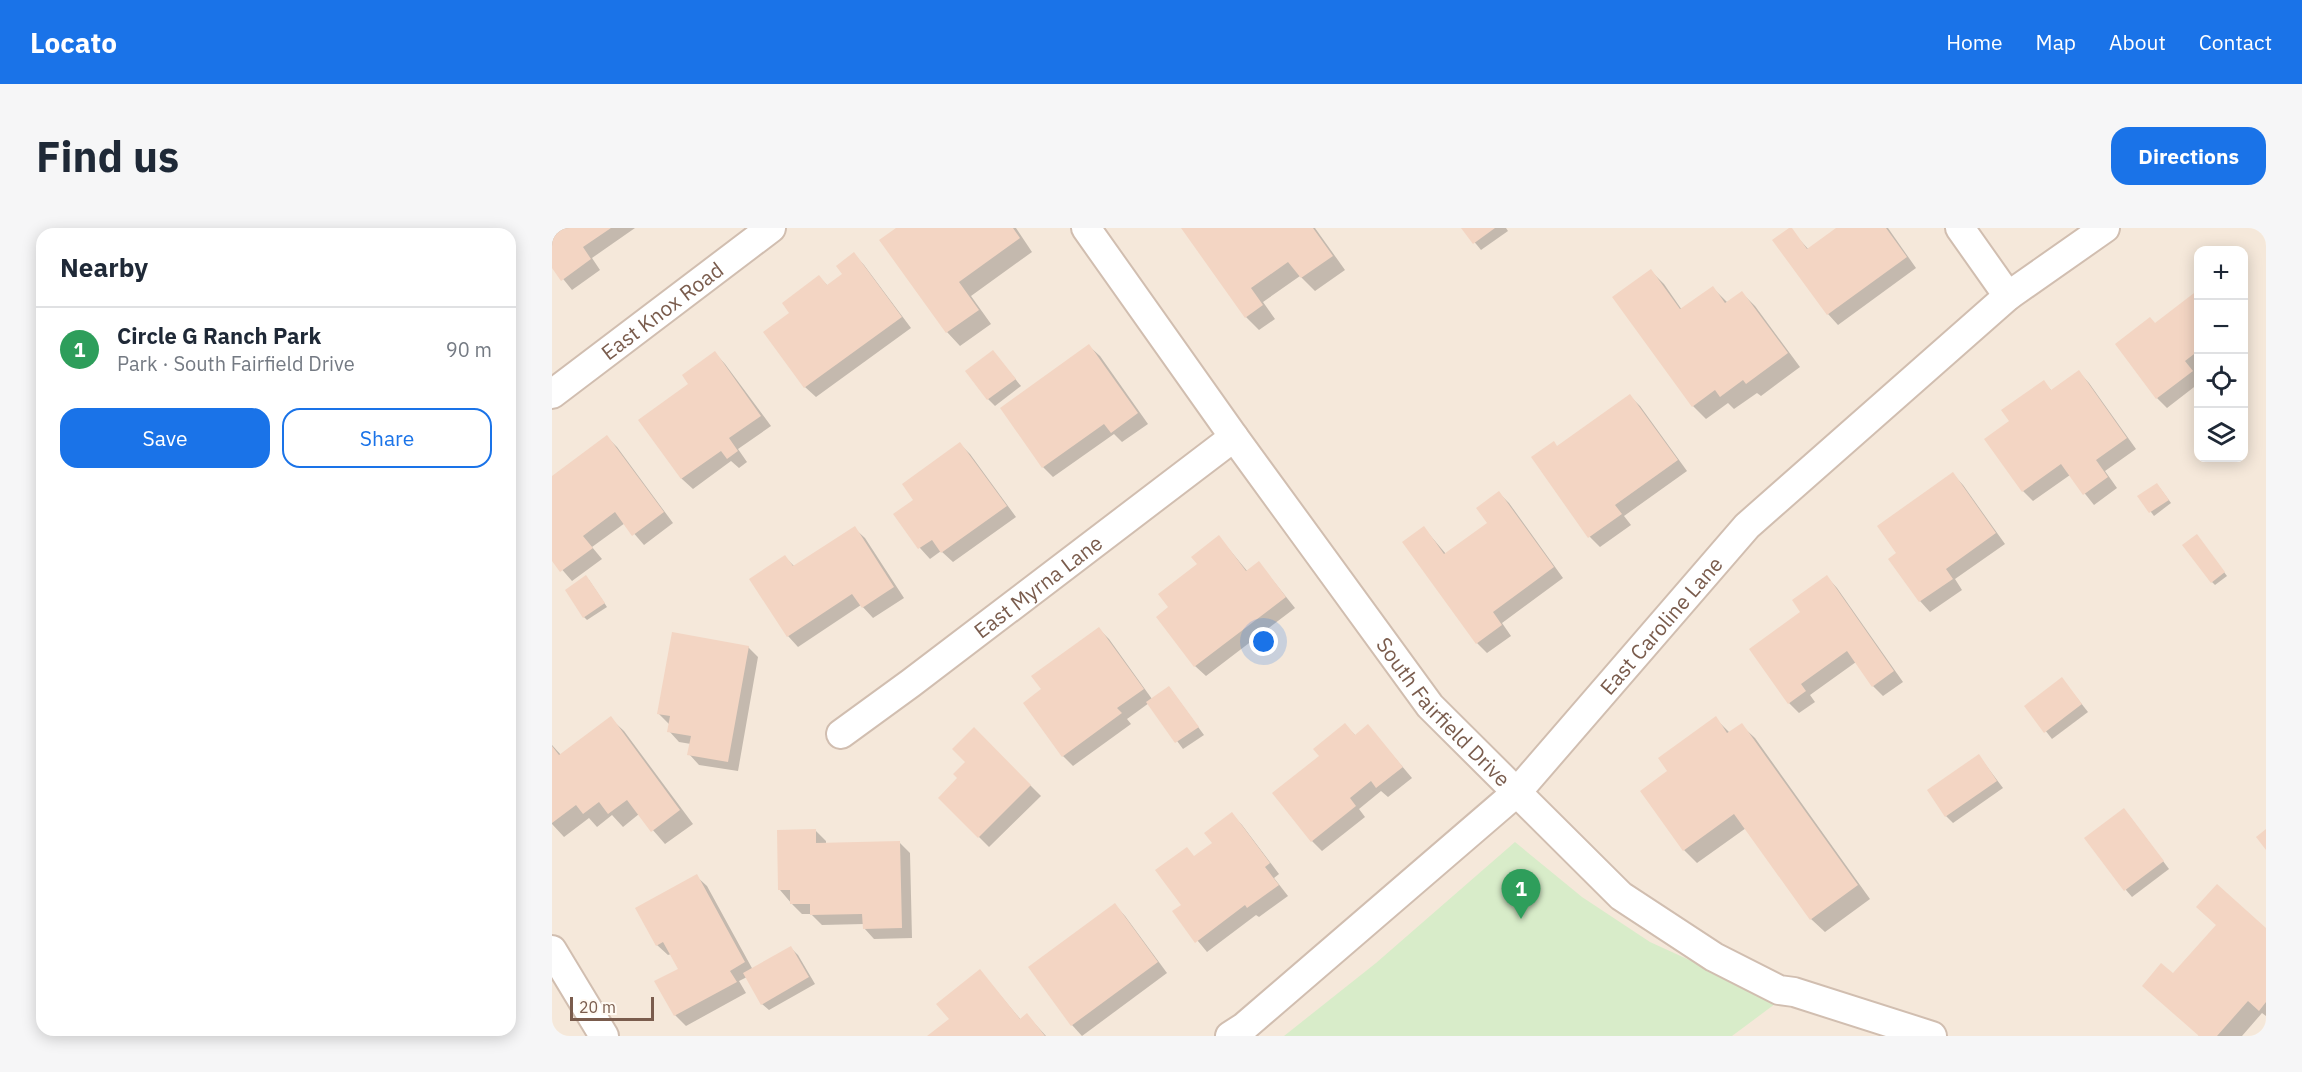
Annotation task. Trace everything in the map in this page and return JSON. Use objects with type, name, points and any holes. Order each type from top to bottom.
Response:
[{"type":"street","name":"East Knox Road","points":[[552,394],[771,228]]},
{"type":"street","name":"South Fairfield Drive","points":[[1086,228],[1430,706],[1621,896],[1714,957],[1779,990],[1932,1036]]},
{"type":"street","points":[[1960,228],[2008,296]]},
{"type":"street","name":"East Caroline Lane","points":[[1230,1036],[1244,1027],[1517,792],[1747,526],[2008,296],[2105,228]]},
{"type":"street","name":"East Myrna Lane","points":[[842,734],[1234,436]]},
{"type":"street","points":[[552,950],[604,1036]]},
{"type":"shaded area","points":[[552,228],[2266,228],[2266,1036],[552,1036]]},
{"type":"green space","points":[[1515,842],[1582,897],[1650,942],[1779,1001],[1732,1036],[1284,1036],[1376,963]]},
{"type":"building","points":[[552,228],[611,228],[583,247],[591,259],[561,281],[552,268]]},
{"type":"building","points":[[896,228],[1013,228],[1020,238],[959,282],[979,310],[946,333],[879,240]]},
{"type":"building","points":[[1181,228],[1313,228],[1333,256],[1301,278],[1288,262],[1251,288],[1263,305],[1245,318]]},
{"type":"building","points":[[1461,228],[1495,228],[1473,244]]},
{"type":"building","points":[[1792,228],[1807,249],[1836,228],[1886,228],[1907,257],[1827,315],[1772,240]]},
{"type":"building","points":[[854,252],[902,317],[804,388],[763,332],[789,313],[782,303],[819,275],[827,285],[842,274],[836,266]]},
{"type":"building","points":[[1651,269],[1680,309],[1713,286],[1725,303],[1742,291],[1788,353],[1746,384],[1743,380],[1720,397],[1715,390],[1692,407],[1612,297]]},
{"type":"building","points":[[2194,293],[2194,354],[2185,361],[2193,371],[2156,399],[2115,344],[2150,317],[2155,323]]},
{"type":"building","points":[[1089,344],[1138,413],[1111,433],[1104,424],[1042,468],[1000,408]]},
{"type":"building","points":[[993,350],[1016,379],[987,400],[965,371]]},
{"type":"building","points":[[715,351],[761,416],[729,438],[738,451],[727,459],[721,451],[681,479],[638,420],[688,384],[682,375]]},
{"type":"building","points":[[2079,370],[2127,438],[2096,460],[2108,477],[2083,495],[2061,464],[2022,492],[1984,439],[2009,421],[2001,410],[2044,380],[2051,390]]},
{"type":"building","points":[[1630,394],[1678,460],[1615,505],[1622,514],[1588,538],[1531,457],[1554,441],[1557,446]]},
{"type":"building","points":[[607,435],[664,512],[632,536],[615,512],[583,536],[593,548],[560,572],[552,561],[552,476]]},
{"type":"building","points":[[960,442],[1007,506],[941,553],[932,540],[918,549],[893,514],[913,500],[902,484]]},
{"type":"building","points":[[1953,472],[1996,533],[1946,569],[1953,579],[1919,602],[1888,559],[1896,553],[1877,526]]},
{"type":"building","points":[[2157,483],[2169,500],[2149,513],[2137,496]]},
{"type":"building","points":[[1499,491],[1554,567],[1493,612],[1502,625],[1476,644],[1402,542],[1424,526],[1444,554],[1487,523],[1476,508]]},
{"type":"building","points":[[855,526],[894,587],[862,608],[852,594],[787,637],[749,579],[785,555],[793,566]]},
{"type":"building","points":[[2197,534],[2225,572],[2211,583],[2182,545]]},
{"type":"building","points":[[1219,535],[1246,571],[1259,561],[1286,597],[1194,667],[1156,617],[1168,607],[1158,594],[1197,564],[1191,557]]},
{"type":"building","points":[[586,575],[605,603],[583,618],[565,590]]},
{"type":"building","points":[[1827,575],[1894,671],[1872,687],[1847,651],[1801,684],[1806,691],[1788,704],[1749,649],[1800,612],[1792,600]]},
{"type":"building","points":[[1099,627],[1144,689],[1117,708],[1122,713],[1062,757],[1023,703],[1041,689],[1031,676]]},
{"type":"building","points":[[672,632],[749,646],[728,762],[687,755],[691,736],[667,732],[670,716],[657,714]]},
{"type":"building","points":[[2062,677],[2082,704],[2044,733],[2024,706]]},
{"type":"building","points":[[1169,686],[1199,727],[1175,743],[1146,702]]},
{"type":"building","points":[[611,716],[680,810],[651,832],[627,800],[608,814],[599,802],[583,814],[576,805],[552,823],[552,746],[559,755]]},
{"type":"building","points":[[1716,716],[1727,733],[1742,723],[1858,885],[1810,920],[1734,814],[1683,851],[1640,791],[1667,771],[1658,758]]},
{"type":"building","points":[[1345,723],[1355,735],[1368,724],[1403,767],[1376,788],[1371,781],[1350,798],[1356,806],[1311,842],[1272,793],[1319,756],[1313,749]]},
{"type":"building","points":[[974,727],[1031,785],[978,838],[938,798],[957,778],[953,774],[965,762],[952,749]]},
{"type":"building","points":[[1979,754],[1997,781],[1945,817],[1927,790]]},
{"type":"building","points":[[2124,808],[2164,861],[2124,891],[2084,838]]},
{"type":"building","points":[[1232,812],[1270,863],[1265,867],[1279,885],[1247,908],[1245,905],[1195,943],[1172,911],[1181,905],[1155,870],[1187,847],[1194,856],[1212,843],[1204,833]]},
{"type":"building","points":[[816,829],[816,843],[900,841],[902,928],[863,929],[862,914],[810,915],[810,904],[790,904],[790,890],[778,890],[777,830]]},
{"type":"building","points":[[2266,829],[2266,850],[2256,837]]},
{"type":"building","points":[[697,874],[745,962],[730,971],[737,982],[674,1016],[654,981],[678,969],[663,942],[656,946],[635,908]]},
{"type":"building","points":[[2217,884],[2266,928],[2266,1002],[2259,1011],[2248,1001],[2217,1036],[2199,1036],[2142,986],[2161,963],[2173,973],[2216,925],[2196,907]]},
{"type":"building","points":[[1115,903],[1158,962],[1071,1026],[1028,967]]},
{"type":"building","points":[[791,946],[809,977],[761,1005],[743,973]]},
{"type":"building","points":[[980,969],[1020,1019],[1027,1013],[1045,1036],[927,1036],[949,1019],[936,1004]]},
{"type":"place","name":"Circle G Ranch Park","points":[[1521,919]]}]
